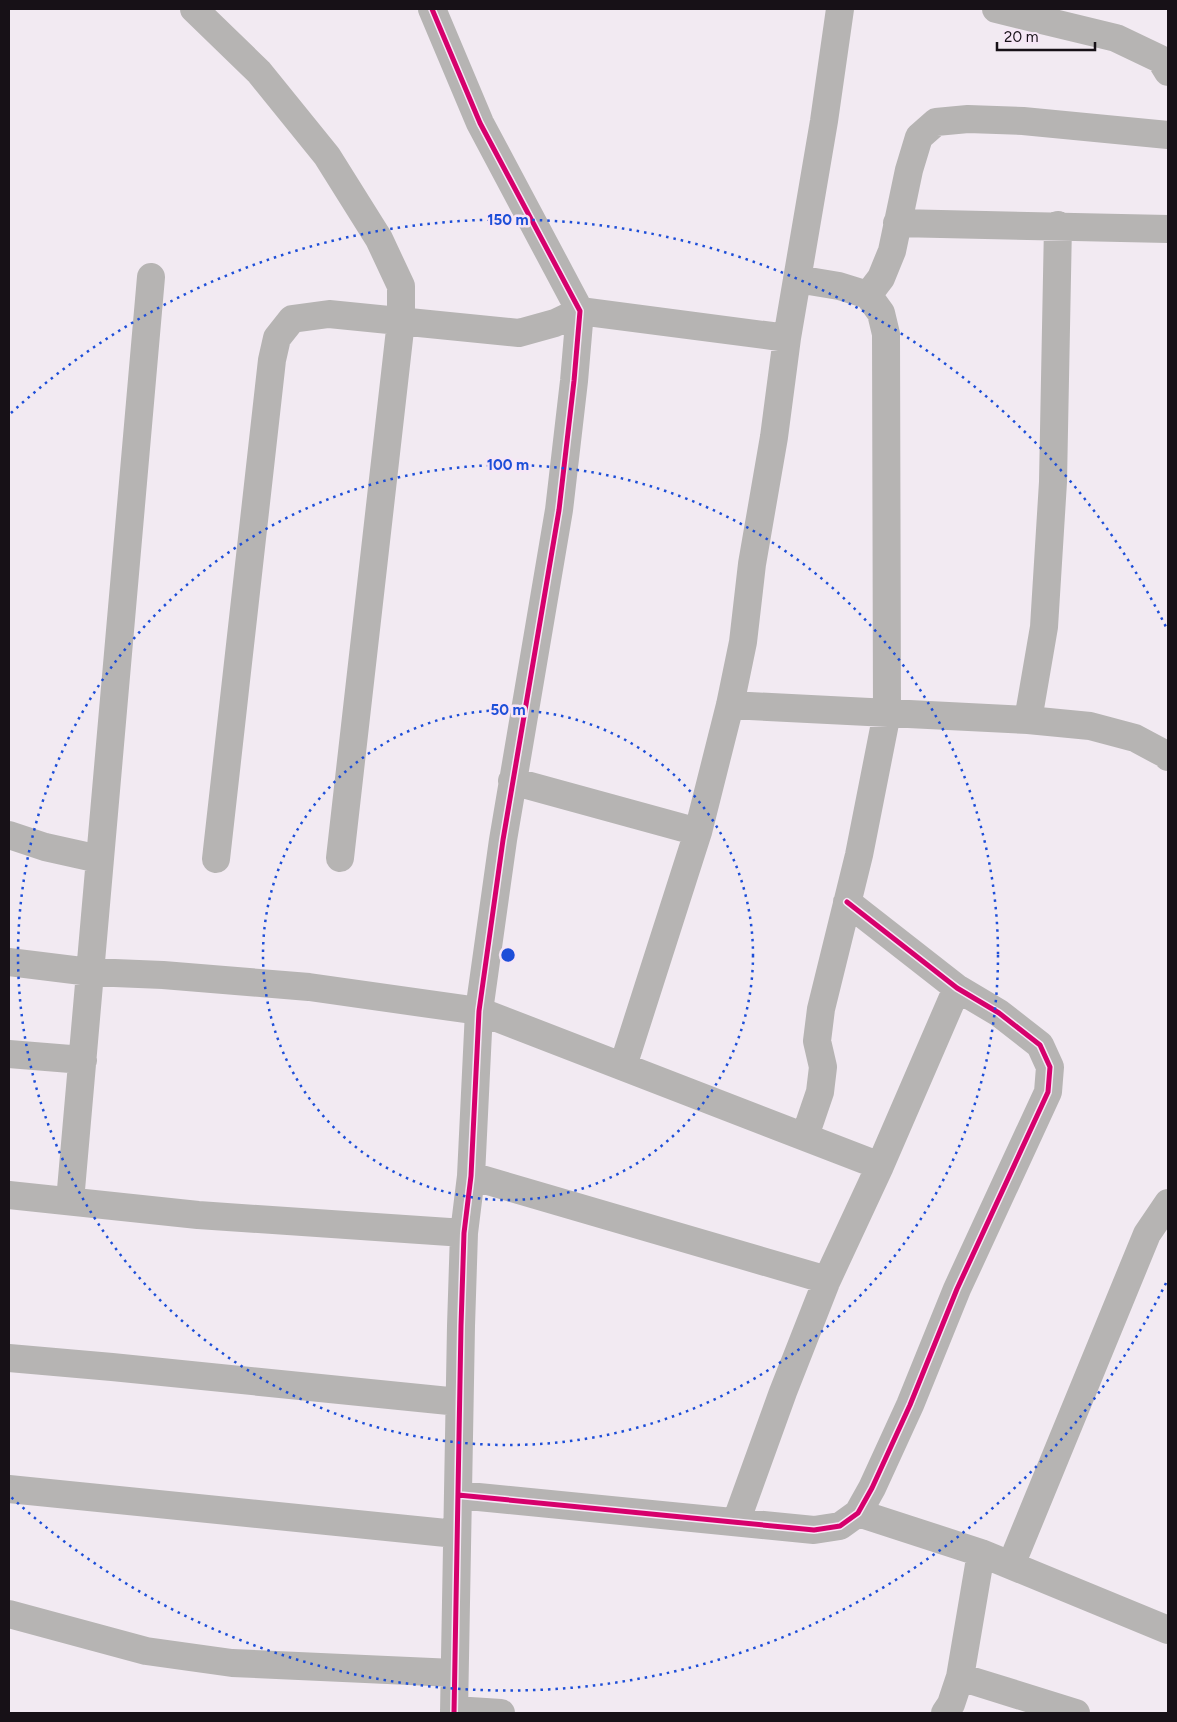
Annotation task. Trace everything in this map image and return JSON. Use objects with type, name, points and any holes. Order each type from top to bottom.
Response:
[{"type":"street","points":[[194,9],[260,72],[327,156],[379,240],[401,286],[401,321],[340,858]]},
{"type":"street","points":[[432,9],[480,123],[580,311],[559,510],[502,840],[479,1011],[471,1176],[464,1233],[456,1534],[454,1712],[501,1713]]},
{"type":"street","points":[[623,1066],[698,832],[730,705],[743,642],[752,564],[774,437],[787,338],[824,122],[840,9]]},
{"type":"street","points":[[996,9],[1068,18],[1160,59],[1168,72]]},
{"type":"street","points":[[868,295],[881,278],[892,251],[908,170],[919,136],[936,122],[968,120],[1024,121],[1168,135]]},
{"type":"street","points":[[897,223],[1058,225],[1168,229]]},
{"type":"street","points":[[1028,720],[1044,627],[1052,482],[1058,225]]},
{"type":"street","points":[[70,1201],[151,278]]},
{"type":"street","points":[[797,279],[839,286],[868,295],[881,313],[886,334],[887,713],[859,855],[821,1009],[817,1041],[823,1067],[820,1092],[806,1136]]},
{"type":"street","points":[[216,859],[272,360],[277,338],[292,319],[329,314],[519,333],[555,323],[580,311],[787,338]]},
{"type":"street","points":[[730,705],[1028,720],[1090,726],[1135,738],[1168,757]]},
{"type":"street","points":[[512,781],[698,832]]},
{"type":"street","points":[[9,835],[44,847],[99,859]]},
{"type":"street","points":[[458,1495],[814,1530],[840,1526],[858,1513],[876,1480],[910,1405],[957,1288],[1048,1092],[1050,1067],[1040,1045],[999,1012],[957,988],[847,902]]},
{"type":"street","points":[[9,962],[90,972],[163,975],[309,987],[479,1011],[880,1166]]},
{"type":"street","points":[[736,1522],[783,1392],[827,1280],[880,1166],[957,988]]},
{"type":"street","points":[[9,1054],[83,1060]]},
{"type":"street","points":[[471,1176],[827,1280]]},
{"type":"street","points":[[9,1195],[198,1215],[464,1233]]},
{"type":"street","points":[[1011,1565],[1147,1234],[1168,1203]]},
{"type":"street","points":[[9,1358],[459,1402]]},
{"type":"street","points":[[9,1489],[456,1534]]},
{"type":"street","points":[[858,1513],[981,1553],[1168,1630]]},
{"type":"street","points":[[945,1713],[951,1704],[960,1677],[981,1553]]},
{"type":"street","points":[[9,1614],[146,1651],[232,1663],[454,1673]]},
{"type":"street","points":[[960,1677],[1076,1713]]},
{"type":"cycle path","points":[[432,9],[480,123],[580,311],[559,510],[503,840],[479,1011],[471,1176],[464,1233],[454,1713]]},
{"type":"cycle path","points":[[458,1495],[814,1530],[840,1526],[858,1513],[872,1488],[910,1405],[957,1289],[1048,1092],[1050,1067],[1040,1045],[999,1013],[957,988],[847,902]]}]
